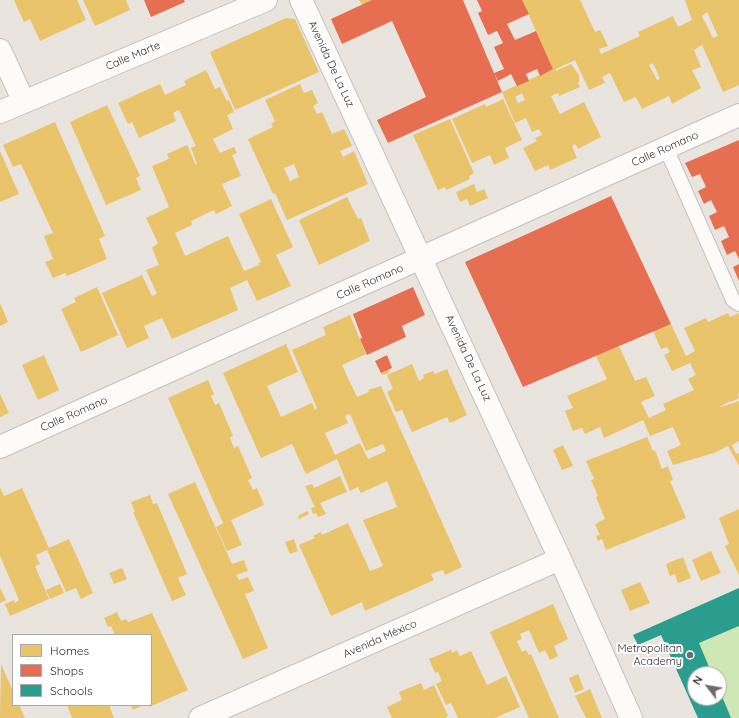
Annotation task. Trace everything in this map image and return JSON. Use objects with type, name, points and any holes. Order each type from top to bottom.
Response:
[{"type":"street","name":"Calle Marte","points":[[0,112],[266,0]]},
{"type":"street","name":"Avenida De La Luz","points":[[301,0],[422,258],[631,718]]},
{"type":"street","points":[[0,50],[24,102]]},
{"type":"street","name":"Calle Romano","points":[[0,447],[739,115]]},
{"type":"street","name":"Avenida México","points":[[200,718],[560,559]]},
{"type":"lane","points":[[666,148],[733,300],[739,304]]},
{"type":"green space","points":[[739,626],[739,718],[731,718],[726,706],[727,666],[709,666],[699,643]]},
{"type":"building: Homes","points":[[14,0],[77,0],[86,20],[40,41],[30,19],[24,22]]},
{"type":"building: Homes","points":[[83,0],[126,0],[130,10],[95,26]]},
{"type":"building: Homes","points":[[359,0],[372,0],[362,5]]},
{"type":"building: Homes","points":[[522,0],[580,0],[595,32],[600,30],[608,46],[599,49],[601,54],[640,36],[638,32],[673,16],[678,27],[692,20],[685,0],[739,0],[739,85],[723,92],[702,45],[694,50],[701,67],[692,70],[701,88],[672,104],[669,96],[642,109],[636,97],[624,102],[610,73],[602,77],[605,83],[589,90],[575,60],[556,69],[556,71],[571,64],[579,75],[578,83],[580,87],[559,96],[558,93],[551,96],[560,114],[584,102],[601,137],[578,149],[575,144],[572,146],[577,158],[550,170],[548,165],[535,171],[523,148],[537,141],[535,138],[542,135],[539,129],[532,132],[526,118],[515,123],[502,92],[553,69]],"holes":[[[707,12],[718,36],[713,38],[702,16]],[[653,63],[660,79],[657,80],[649,65]],[[522,93],[525,100],[518,103],[515,97]]]},
{"type":"building: Homes","points":[[286,18],[295,19],[319,72],[235,110],[210,52]]},
{"type":"building: Homes","points":[[206,70],[215,89],[220,87],[227,101],[229,100],[234,112],[227,115],[233,129],[213,139],[220,153],[234,147],[237,153],[232,155],[241,176],[222,184],[232,206],[216,214],[214,210],[191,221],[192,225],[175,233],[185,256],[228,236],[244,271],[259,265],[258,263],[261,262],[239,214],[271,199],[293,247],[276,255],[291,286],[257,301],[247,280],[230,288],[238,310],[172,339],[162,318],[144,326],[149,338],[127,348],[102,293],[142,275],[152,296],[157,294],[146,270],[159,265],[152,248],[158,243],[146,218],[169,207],[152,166],[169,159],[167,154],[187,145],[196,165],[197,164],[191,148],[196,146],[179,110],[173,113],[176,121],[139,138],[132,122],[128,124],[118,103],[160,84],[165,95],[186,85],[184,81]]},
{"type":"building: Homes","points":[[300,84],[304,93],[312,90],[318,103],[313,106],[317,114],[322,112],[332,134],[344,129],[352,146],[340,151],[343,157],[354,151],[368,184],[287,220],[275,193],[273,194],[248,139],[273,127],[271,124],[275,121],[265,100]],"holes":[[[294,164],[299,177],[290,181],[284,168]]]},
{"type":"building: Homes","points":[[503,99],[522,140],[505,148],[509,158],[494,165],[490,155],[472,163],[452,119],[485,104],[486,107]]},
{"type":"building: Homes","points":[[107,105],[140,176],[136,178],[141,190],[106,205],[70,122]]},
{"type":"building: Homes","points":[[450,119],[474,173],[469,176],[470,179],[446,190],[445,187],[438,190],[413,135]]},
{"type":"building: Homes","points":[[55,122],[105,236],[99,239],[107,259],[67,276],[65,273],[53,278],[45,262],[53,259],[44,236],[53,233],[21,164],[13,167],[3,145]]},
{"type":"building: Homes","points":[[0,151],[19,194],[0,202]]},
{"type":"building: Homes","points":[[474,184],[477,192],[484,189],[488,198],[470,206],[467,199],[460,202],[456,192]]},
{"type":"building: Homes","points":[[347,197],[358,219],[361,218],[370,241],[319,265],[299,220]]},
{"type":"building: Homes","points":[[97,287],[118,335],[81,352],[61,309],[76,302],[74,298]]},
{"type":"building: Homes","points":[[0,303],[8,322],[0,326]]},
{"type":"building: Homes","points":[[728,313],[730,317],[739,313],[739,398],[718,408],[739,401],[739,441],[732,445],[736,454],[739,453],[739,466],[728,446],[714,453],[673,465],[667,451],[681,445],[673,427],[650,436],[643,420],[604,438],[600,427],[585,434],[582,428],[573,431],[565,411],[573,408],[567,396],[607,379],[596,356],[619,346],[635,381],[646,377],[655,396],[641,402],[649,418],[666,410],[663,404],[694,390],[688,379],[696,375],[690,363],[672,371],[664,355],[670,352],[667,347],[661,349],[653,331],[671,324],[686,356],[695,351],[684,328],[706,318],[708,322]]},
{"type":"building: Homes","points":[[350,315],[366,354],[342,365],[357,397],[369,392],[368,390],[381,386],[462,567],[445,575],[443,570],[431,574],[434,580],[365,611],[362,602],[331,616],[299,545],[315,538],[313,536],[321,532],[322,535],[348,523],[370,571],[383,566],[363,520],[397,507],[387,481],[361,493],[358,487],[350,491],[337,459],[306,474],[292,444],[261,458],[223,373],[286,344],[298,372],[267,386],[281,417],[312,403],[315,410],[317,408],[292,350],[326,335],[323,327]],"holes":[[[350,414],[366,451],[383,444],[386,451],[368,459],[360,443],[335,455],[325,433],[348,423],[345,416]]]},
{"type":"building: Homes","points":[[44,355],[59,390],[38,400],[22,365]]},
{"type":"building: Homes","points":[[412,364],[419,381],[424,378],[423,375],[433,371],[435,374],[447,369],[467,415],[450,423],[447,417],[412,432],[402,410],[396,412],[387,392],[393,389],[387,375]]},
{"type":"building: Homes","points":[[388,369],[389,373],[382,375],[381,373]]},
{"type":"building: Homes","points":[[208,380],[214,394],[211,396],[215,405],[219,403],[233,436],[230,438],[234,448],[238,446],[252,478],[248,480],[253,490],[257,488],[264,505],[231,520],[242,545],[227,551],[216,527],[223,523],[168,398]]},
{"type":"building: Homes","points":[[0,394],[9,413],[0,417]]},
{"type":"building: Homes","points":[[647,437],[653,451],[655,450],[662,469],[668,466],[673,480],[670,481],[686,518],[606,550],[602,539],[598,541],[596,536],[600,535],[595,524],[605,519],[591,480],[594,479],[586,461]]},
{"type":"building: Homes","points":[[563,445],[573,466],[562,470],[553,450]]},
{"type":"building: Homes","points":[[340,476],[347,492],[320,503],[326,514],[318,517],[316,513],[313,514],[311,508],[315,507],[305,486],[312,484],[314,488]]},
{"type":"building: Homes","points":[[195,482],[232,564],[244,560],[248,571],[236,575],[239,580],[248,577],[254,591],[245,594],[268,648],[243,659],[168,494]]},
{"type":"building: Homes","points":[[0,487],[4,496],[22,488],[49,548],[69,539],[93,593],[81,599],[76,588],[66,592],[47,550],[36,555],[40,564],[35,566],[49,599],[10,616],[5,604],[14,600],[15,603],[19,600],[0,556]]},
{"type":"building: Homes","points":[[150,495],[153,504],[157,503],[187,574],[178,578],[186,595],[172,601],[133,512],[135,512],[131,502]]},
{"type":"building: Homes","points":[[739,509],[739,575],[725,546],[729,544],[719,518]]},
{"type":"building: Homes","points":[[307,511],[309,514],[299,519],[298,516]]},
{"type":"building: Homes","points":[[294,539],[298,551],[290,554],[285,542]]},
{"type":"building: Homes","points":[[711,551],[721,573],[701,581],[692,560]]},
{"type":"building: Homes","points":[[683,557],[691,578],[678,583],[675,574],[670,576],[666,564]]},
{"type":"building: Homes","points":[[122,568],[127,579],[114,584],[109,573]]},
{"type":"building: Homes","points":[[640,582],[650,603],[630,611],[621,590]]},
{"type":"building: Homes","points":[[60,584],[64,593],[50,599],[46,590]]},
{"type":"building: Homes","points":[[0,588],[6,600],[0,603]]},
{"type":"building: Homes","points":[[553,604],[568,639],[554,646],[558,656],[550,660],[545,650],[539,653],[529,630],[520,634],[522,639],[517,641],[522,652],[526,650],[529,655],[531,654],[559,718],[529,718],[490,632]]},
{"type":"building: Homes","points":[[117,612],[121,621],[126,619],[128,622],[152,613],[188,690],[152,706],[152,634],[115,634],[111,626],[108,627],[104,618]]},
{"type":"building: Homes","points":[[451,650],[452,653],[457,650],[460,656],[471,651],[487,685],[506,676],[520,707],[495,718],[458,718],[451,703],[446,705],[436,684],[442,681],[438,672],[435,673],[429,659]]},
{"type":"building: Homes","points":[[1,664],[12,689],[12,706],[19,706],[25,718],[0,718]]},
{"type":"building: Homes","points":[[578,674],[584,689],[575,693],[569,678]]},
{"type":"building: Homes","points":[[421,683],[424,690],[434,685],[448,716],[445,718],[392,718],[387,707],[402,700],[399,692]]},
{"type":"building: Homes","points":[[590,689],[602,718],[586,718],[575,696]]},
{"type":"building: Homes","points":[[67,706],[109,706],[114,718],[72,718]]},
{"type":"building: Homes","points":[[131,706],[141,706],[133,710]]},
{"type":"building: Shops","points":[[144,0],[184,0],[185,2],[151,17]]},
{"type":"building: Shops","points":[[372,0],[463,0],[502,92],[388,143],[377,120],[426,97],[392,21],[342,44],[331,19]]},
{"type":"building: Shops","points":[[477,0],[522,0],[529,14],[507,24],[515,40],[536,31],[553,69],[540,76],[537,69],[526,74],[529,81],[517,86],[511,74],[498,81],[494,73],[504,69],[494,47],[503,43],[497,31],[488,35],[478,13],[482,11]]},
{"type":"building: Shops","points":[[739,140],[739,259],[735,251],[727,255],[721,241],[729,237],[724,226],[715,230],[709,216],[717,212],[711,200],[704,204],[698,191],[706,187],[700,174],[692,177],[685,163]]},
{"type":"building: Shops","points":[[611,196],[671,324],[523,387],[465,262]]},
{"type":"building: Shops","points":[[739,264],[739,281],[733,267]]},
{"type":"building: Shops","points":[[413,287],[425,315],[402,326],[406,337],[367,355],[360,339],[362,338],[353,314]]},
{"type":"building: Shops","points":[[387,355],[392,368],[381,373],[375,361]]},
{"type":"building: Schools","name":"Metropolitan Academy","points":[[739,588],[739,626],[699,643],[709,666],[687,666],[687,693],[661,635],[638,645],[633,635]]},
{"type":"building: Schools","name":"Metropolitan Academy","points":[[693,706],[726,706],[731,718],[698,718]]},
{"type":"place","name":"Metropolitan Academy","points":[[690,655]]}]
